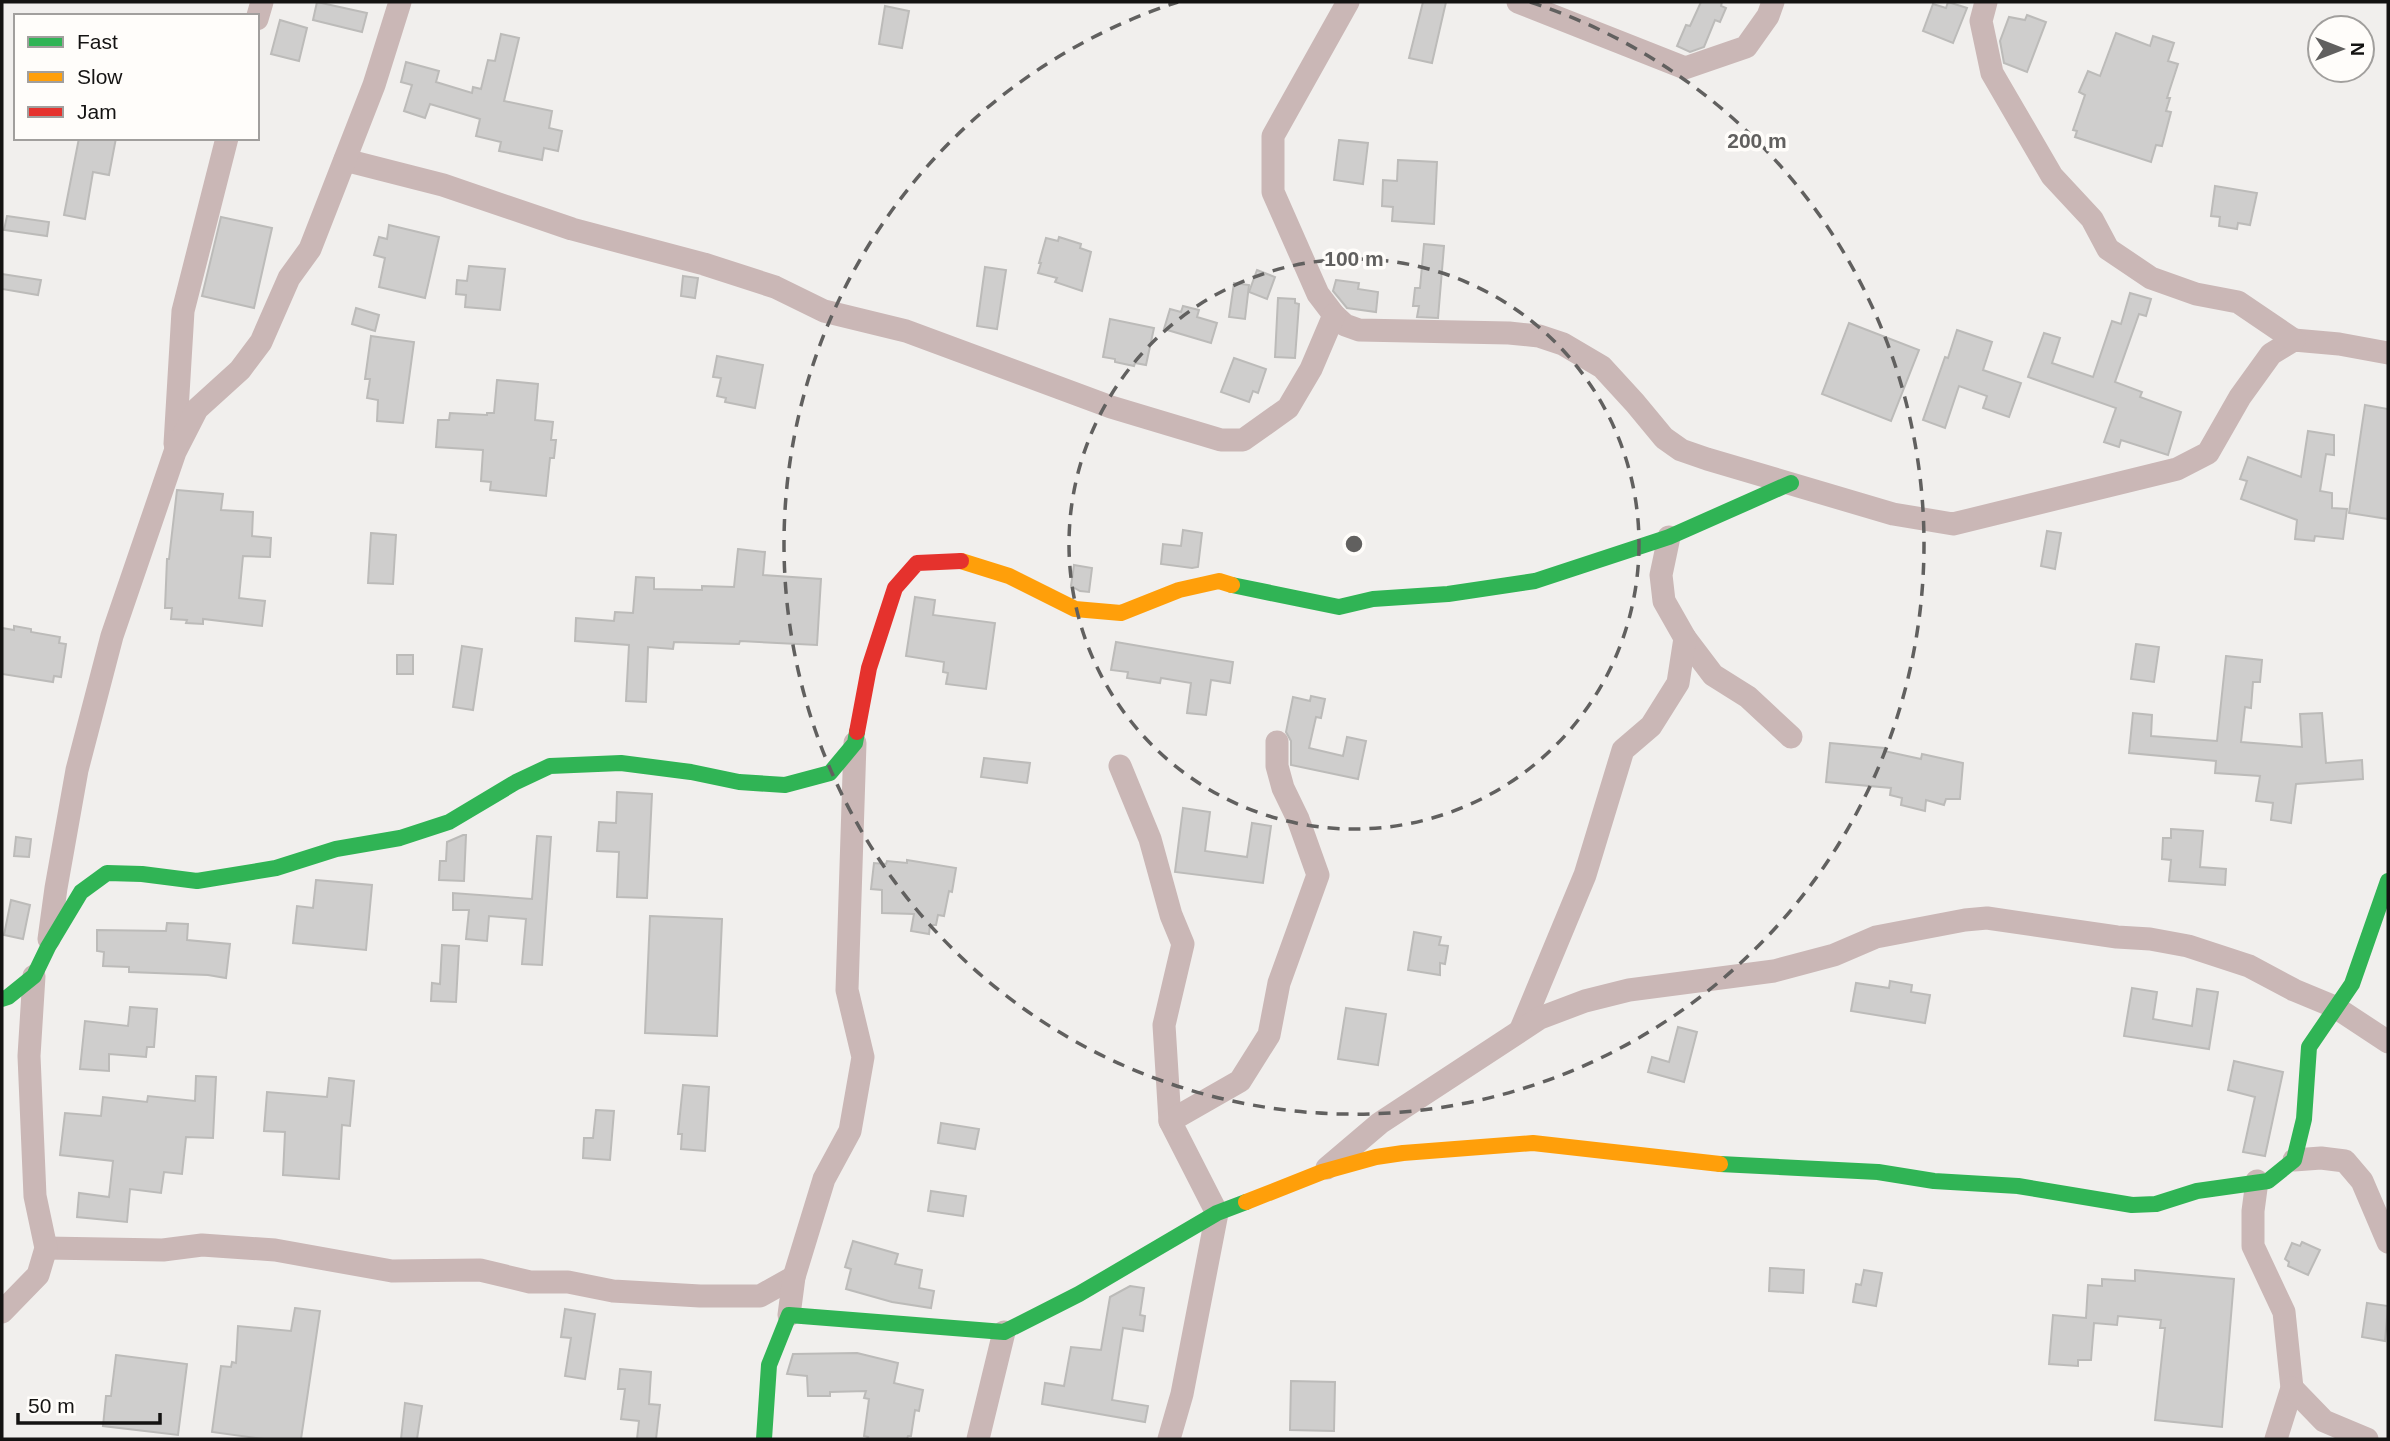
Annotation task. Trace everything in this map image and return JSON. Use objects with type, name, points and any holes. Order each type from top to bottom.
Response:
[{"type":"street","points":[[48,947],[77,770],[112,636],[175,452],[197,409],[240,370],[261,342],[289,278],[310,249],[374,85],[400,2]]},
{"type":"street","points":[[1349,2],[1273,136],[1273,192],[1318,294],[1345,325],[1359,330],[1509,333],[1539,336],[1563,344],[1602,367],[1664,438],[1681,450],[1893,514],[1953,524],[2177,469],[2208,453],[2240,397],[2271,354],[2294,340]]},
{"type":"street","points":[[1518,2],[1685,68],[1746,47],[1769,16],[1773,2]]},
{"type":"street","points":[[1986,2],[1981,21],[1992,73],[2052,176],[2092,219],[2108,249],[2151,278],[2196,294],[2238,302],[2294,340],[2339,344],[2388,353]]},
{"type":"street","points":[[175,452],[183,311],[226,140]]},
{"type":"street","points":[[345,160],[443,185],[572,229],[704,264],[775,287],[824,311],[906,331],[1111,407],[1221,440],[1243,440],[1288,408],[1311,369],[1334,315]]},
{"type":"street","points":[[764,1439],[769,1365],[789,1315],[794,1277],[824,1179],[850,1131],[863,1057],[847,990],[855,743],[869,668],[895,588],[917,563],[960,561],[1009,576],[1075,609],[1121,613],[1179,590],[1220,581],[1259,592],[1339,607],[1373,599],[1448,594],[1535,581],[1669,537],[1791,483]]},
{"type":"street","points":[[1669,537],[1661,575],[1664,601],[1685,638],[1713,675],[1748,697],[1791,737]]},
{"type":"street","points":[[1521,1029],[1586,876],[1623,750],[1651,726],[1678,683],[1685,638]]},
{"type":"street","points":[[1170,1121],[1240,1081],[1269,1035],[1279,983],[1318,875],[1298,818],[1283,788],[1277,766],[1276,742]]},
{"type":"street","points":[[2,1311],[38,1275],[46,1248],[35,1196],[29,1056],[34,976],[48,947],[82,892],[107,873],[142,874],[197,881],[276,868],[336,849],[400,838],[449,822],[516,782],[551,766],[621,764],[691,772],[739,782],[785,785],[830,773],[855,743]]},
{"type":"street","points":[[1120,766],[1150,839],[1171,915],[1183,944],[1164,1025],[1170,1121],[1217,1213],[1182,1394],[1169,1439]]},
{"type":"street","points":[[2294,1160],[2304,1119],[2309,1047],[2352,984],[2388,881]]},
{"type":"street","points":[[1322,1172],[1380,1122],[1541,1018],[1585,1001],[1629,990],[1773,971],[1834,955],[1876,937],[1965,920],[1987,918],[2188,946],[2249,965],[2294,990],[2335,1007],[2388,1042]]},
{"type":"street","points":[[2,999],[34,976]]},
{"type":"street","points":[[789,1315],[1004,1332],[1079,1294],[1217,1213],[1322,1172],[1376,1157],[1404,1153],[1533,1143],[1709,1163],[1878,1172],[1934,1181],[2018,1186],[2132,1205],[2156,1204],[2197,1191],[2268,1181],[2294,1160],[2321,1158],[2345,1161],[2362,1181],[2388,1242]]},
{"type":"street","points":[[2257,1181],[2253,1211],[2253,1246],[2284,1312],[2292,1388],[2276,1439]]},
{"type":"street","points":[[46,1248],[163,1250],[202,1245],[275,1250],[392,1271],[480,1270],[530,1282],[568,1282],[614,1291],[700,1296],[760,1296],[794,1277]]},
{"type":"street","points":[[978,1439],[1004,1332]]},
{"type":"street","points":[[2292,1388],[2324,1421],[2367,1439]]},
{"type":"building","points":[[317,2],[367,13],[362,32],[313,20]]},
{"type":"building","points":[[1423,2],[1446,2],[1432,63],[1409,58]]},
{"type":"building","points":[[1701,2],[1722,2],[1721,6],[1726,8],[1720,22],[1715,20],[1704,47],[1690,52],[1677,46],[1686,25],[1690,26]]},
{"type":"building","points":[[1948,2],[1967,8],[1953,43],[1923,31],[1933,4],[1946,8]]},
{"type":"building","points":[[885,6],[909,11],[902,48],[879,44]]},
{"type":"building","points":[[2027,15],[2046,22],[2027,72],[2004,63],[2000,41],[2009,17],[2025,20]]},
{"type":"building","points":[[280,20],[307,28],[299,61],[271,54]]},
{"type":"building","points":[[2116,33],[2150,46],[2153,36],[2174,43],[2168,61],[2178,64],[2167,98],[2170,98],[2166,111],[2171,112],[2162,146],[2156,145],[2151,162],[2075,137],[2077,131],[2073,130],[2085,95],[2079,92],[2088,71],[2100,76]]},
{"type":"building","points":[[501,34],[519,38],[504,101],[552,111],[549,128],[562,131],[558,151],[544,148],[542,160],[499,151],[501,142],[476,136],[480,119],[430,104],[425,118],[404,111],[412,85],[401,82],[406,62],[439,71],[436,82],[472,93],[473,87],[481,89],[488,60],[495,61]]},
{"type":"building","points":[[79,140],[116,140],[109,175],[93,172],[85,219],[64,215]]},
{"type":"building","points":[[1339,140],[1368,143],[1363,184],[1334,180]]},
{"type":"building","points":[[1398,160],[1437,162],[1434,224],[1392,221],[1393,207],[1382,206],[1383,180],[1397,181]]},
{"type":"building","points":[[2215,186],[2257,193],[2250,225],[2238,223],[2237,229],[2219,226],[2220,217],[2211,216]]},
{"type":"building","points":[[7,216],[49,222],[47,236],[4,230]]},
{"type":"building","points":[[221,217],[272,228],[254,308],[202,296]]},
{"type":"building","points":[[389,225],[439,237],[425,298],[379,287],[385,258],[374,255],[379,237],[387,239]]},
{"type":"building","points":[[1059,237],[1081,244],[1080,248],[1091,252],[1082,291],[1055,282],[1057,278],[1038,273],[1046,238],[1058,241]]},
{"type":"building","points":[[1424,244],[1444,246],[1438,318],[1417,317],[1419,306],[1413,306],[1415,288],[1420,288]]},
{"type":"building","points":[[469,266],[505,269],[500,310],[465,307],[466,295],[456,294],[457,280],[467,281]]},
{"type":"building","points":[[985,267],[1006,270],[997,329],[977,326]]},
{"type":"building","points":[[1257,270],[1275,277],[1267,299],[1249,292]]},
{"type":"building","points":[[2,274],[41,280],[38,295],[2,289]]},
{"type":"building","points":[[683,276],[698,278],[695,298],[681,296]]},
{"type":"building","points":[[1336,280],[1359,283],[1358,289],[1378,292],[1376,312],[1347,308],[1333,291]]},
{"type":"building","points":[[1234,283],[1249,285],[1245,319],[1229,317]]},
{"type":"building","points":[[2130,293],[2151,299],[2146,316],[2139,314],[2115,382],[2142,392],[2140,397],[2181,412],[2168,455],[2121,440],[2119,447],[2104,442],[2116,408],[2028,377],[2044,333],[2060,338],[2052,363],[2093,377],[2112,321],[2121,324]]},
{"type":"building","points":[[1278,298],[1295,299],[1295,303],[1299,304],[1295,358],[1275,357]]},
{"type":"building","points":[[1183,306],[1199,310],[1197,317],[1217,323],[1211,343],[1164,329],[1170,309],[1181,312]]},
{"type":"building","points":[[356,308],[379,315],[375,331],[352,324]]},
{"type":"building","points":[[1110,319],[1154,328],[1146,365],[1135,363],[1134,366],[1103,357]]},
{"type":"building","points":[[1849,323],[1919,350],[1891,421],[1822,394]]},
{"type":"building","points":[[1957,330],[1992,342],[1983,370],[2021,383],[2009,417],[1983,408],[1987,396],[1959,386],[1945,428],[1923,420]]},
{"type":"building","points":[[371,336],[414,342],[403,423],[377,421],[378,400],[367,398],[370,379],[365,379]]},
{"type":"building","points":[[717,356],[763,365],[755,408],[725,402],[726,398],[717,396],[721,378],[713,377]]},
{"type":"building","points":[[1234,358],[1266,369],[1258,393],[1253,391],[1249,402],[1221,392]]},
{"type":"building","points":[[497,380],[538,384],[535,420],[553,422],[551,440],[556,440],[554,458],[550,458],[546,496],[490,490],[491,482],[481,481],[483,450],[436,447],[438,420],[449,420],[450,413],[494,413]]},
{"type":"building","points":[[2365,405],[2388,409],[2388,519],[2349,513]]},
{"type":"building","points":[[2308,431],[2334,435],[2334,455],[2326,454],[2320,491],[2332,493],[2332,508],[2347,509],[2343,539],[2315,536],[2314,541],[2295,539],[2297,520],[2241,499],[2247,481],[2240,479],[2248,457],[2301,477]]},
{"type":"building","points":[[177,490],[223,494],[221,510],[253,512],[252,536],[271,538],[270,557],[243,556],[239,598],[265,601],[262,626],[203,619],[203,624],[186,623],[187,620],[171,619],[172,608],[165,608],[167,559]]},
{"type":"building","points":[[1183,530],[1202,533],[1198,567],[1161,564],[1163,544],[1181,546]]},
{"type":"building","points":[[2047,531],[2061,533],[2055,569],[2041,566]]},
{"type":"building","points":[[371,533],[396,535],[393,584],[368,583]]},
{"type":"building","points":[[738,549],[765,552],[763,575],[821,579],[817,645],[740,641],[739,644],[674,642],[673,649],[648,647],[646,702],[626,701],[629,645],[575,641],[576,618],[614,621],[615,612],[633,613],[636,577],[654,578],[654,589],[702,590],[702,586],[734,587]]},
{"type":"building","points":[[1074,565],[1092,568],[1089,592],[1071,586]]},
{"type":"building","points":[[915,597],[935,600],[933,615],[995,623],[986,689],[946,684],[948,673],[943,672],[944,662],[906,656]]},
{"type":"building","points":[[14,626],[60,637],[59,643],[66,644],[61,677],[54,676],[53,682],[2,674],[2,628],[14,630]]},
{"type":"building","points":[[1116,642],[1233,662],[1230,683],[1211,680],[1206,715],[1187,713],[1191,683],[1161,678],[1160,683],[1127,678],[1128,672],[1111,670]]},
{"type":"building","points":[[2136,644],[2159,647],[2154,682],[2131,679]]},
{"type":"building","points":[[462,646],[482,649],[473,710],[453,707]]},
{"type":"building","points":[[397,655],[413,655],[413,674],[397,674]]},
{"type":"building","points":[[2226,656],[2262,660],[2260,682],[2253,682],[2251,708],[2245,707],[2241,742],[2302,747],[2300,714],[2322,713],[2326,763],[2362,760],[2363,779],[2296,784],[2291,823],[2271,820],[2273,803],[2256,801],[2260,776],[2215,773],[2216,761],[2129,753],[2133,713],[2152,715],[2151,736],[2217,741]]},
{"type":"building","points":[[1311,696],[1325,699],[1321,718],[1316,717],[1309,748],[1343,756],[1347,737],[1366,741],[1358,779],[1291,765],[1291,741],[1286,732],[1293,697],[1310,701]]},
{"type":"building","points":[[1830,743],[1884,748],[1884,751],[1921,759],[1922,754],[1963,763],[1960,799],[1946,799],[1944,805],[1926,800],[1925,811],[1901,805],[1902,798],[1890,795],[1891,788],[1826,782]]},
{"type":"building","points":[[984,758],[1030,763],[1027,783],[981,777]]},
{"type":"building","points":[[617,792],[652,794],[647,898],[617,897],[619,852],[597,851],[599,822],[616,823]]},
{"type":"building","points":[[1183,808],[1210,812],[1205,851],[1247,857],[1252,823],[1271,826],[1263,883],[1175,872]]},
{"type":"building","points":[[2171,829],[2203,831],[2200,867],[2226,869],[2225,885],[2169,881],[2171,860],[2162,859],[2163,838],[2171,838]]},
{"type":"building","points":[[466,835],[464,881],[439,880],[440,861],[446,861],[447,842]]},
{"type":"building","points":[[537,836],[551,837],[542,965],[522,964],[526,919],[489,916],[487,941],[466,939],[469,910],[453,910],[453,893],[532,899]]},
{"type":"building","points":[[16,837],[31,839],[29,857],[14,856]]},
{"type":"building","points":[[907,860],[956,868],[944,916],[938,915],[936,925],[930,925],[929,934],[911,931],[914,914],[882,913],[882,890],[871,889],[874,863],[907,863]]},
{"type":"building","points":[[316,880],[372,885],[366,950],[293,943],[297,906],[313,908]]},
{"type":"building","points":[[11,900],[30,905],[23,939],[4,935]]},
{"type":"building","points":[[650,916],[722,919],[717,1036],[645,1033]]},
{"type":"building","points":[[167,923],[188,924],[187,940],[230,944],[226,978],[129,972],[129,967],[103,966],[104,952],[97,951],[97,930],[166,931]]},
{"type":"building","points":[[1414,932],[1441,937],[1439,945],[1448,946],[1445,964],[1440,963],[1440,975],[1408,970]]},
{"type":"building","points":[[442,945],[459,946],[456,1002],[431,1001],[432,983],[440,984]]},
{"type":"building","points":[[1890,981],[1912,985],[1911,992],[1930,995],[1925,1023],[1851,1011],[1856,983],[1889,988]]},
{"type":"building","points":[[2132,988],[2157,992],[2153,1019],[2192,1026],[2197,989],[2218,992],[2209,1049],[2124,1036]]},
{"type":"building","points":[[130,1007],[157,1009],[154,1047],[147,1047],[146,1057],[109,1054],[109,1071],[80,1069],[85,1021],[128,1026]]},
{"type":"building","points":[[1346,1008],[1386,1014],[1378,1065],[1338,1059]]},
{"type":"building","points":[[1678,1027],[1697,1032],[1684,1082],[1648,1072],[1652,1057],[1669,1062]]},
{"type":"building","points":[[2234,1061],[2283,1072],[2265,1156],[2243,1152],[2255,1097],[2228,1090]]},
{"type":"building","points":[[196,1076],[216,1077],[213,1138],[186,1137],[182,1174],[164,1172],[161,1193],[130,1189],[127,1222],[77,1217],[79,1193],[109,1197],[113,1161],[60,1155],[65,1113],[101,1116],[103,1097],[147,1102],[148,1096],[195,1101]]},
{"type":"building","points":[[329,1078],[354,1081],[350,1126],[342,1125],[339,1179],[283,1175],[285,1132],[264,1131],[267,1092],[327,1097]]},
{"type":"building","points":[[683,1085],[709,1087],[705,1151],[681,1149],[682,1134],[678,1134]]},
{"type":"building","points":[[596,1110],[614,1111],[610,1160],[583,1158],[584,1138],[593,1138]]},
{"type":"building","points":[[941,1123],[979,1129],[975,1149],[938,1143]]},
{"type":"building","points":[[931,1191],[966,1196],[963,1216],[928,1211]]},
{"type":"building","points":[[853,1241],[898,1254],[895,1264],[922,1270],[919,1288],[934,1291],[931,1308],[892,1302],[846,1289],[851,1269],[845,1267]]},
{"type":"building","points":[[2302,1242],[2320,1250],[2308,1275],[2288,1266],[2289,1262],[2285,1259],[2292,1243],[2300,1246]]},
{"type":"building","points":[[1770,1268],[1804,1270],[1803,1293],[1769,1291]]},
{"type":"building","points":[[1864,1270],[1882,1273],[1876,1306],[1853,1302],[1856,1284],[1861,1285]]},
{"type":"building","points":[[2135,1270],[2234,1279],[2222,1427],[2155,1420],[2165,1328],[2160,1328],[2161,1320],[2118,1316],[2117,1325],[2094,1323],[2091,1360],[2078,1360],[2078,1366],[2049,1364],[2053,1315],[2086,1318],[2088,1285],[2102,1286],[2102,1279],[2135,1281]]},
{"type":"building","points":[[1130,1286],[1144,1288],[1140,1315],[1145,1316],[1143,1331],[1123,1328],[1112,1400],[1148,1406],[1145,1422],[1042,1404],[1045,1383],[1064,1386],[1071,1347],[1101,1350],[1110,1297]]},
{"type":"building","points":[[2367,1303],[2388,1306],[2385,1341],[2362,1337]]},
{"type":"building","points":[[295,1308],[320,1311],[301,1439],[264,1439],[212,1432],[221,1366],[231,1367],[232,1362],[236,1363],[238,1326],[291,1331]]},
{"type":"building","points":[[565,1309],[595,1314],[585,1379],[565,1376],[571,1338],[561,1337]]},
{"type":"building","points":[[857,1353],[898,1363],[894,1383],[923,1390],[919,1411],[915,1410],[911,1436],[907,1439],[867,1439],[868,1437],[864,1436],[869,1399],[864,1398],[866,1391],[808,1396],[807,1376],[787,1374],[793,1354]]},
{"type":"building","points":[[116,1355],[187,1364],[178,1435],[103,1426],[106,1396],[111,1396]]},
{"type":"building","points":[[620,1369],[651,1372],[649,1404],[660,1405],[656,1439],[637,1439],[639,1421],[621,1419],[625,1389],[618,1389]]},
{"type":"building","points":[[1291,1381],[1335,1382],[1334,1431],[1290,1430]]},
{"type":"building","points":[[405,1403],[422,1406],[417,1439],[401,1439]]},
{"type":"traffic: fast","points":[[1232,585],[1339,607],[1373,599],[1448,594],[1535,581],[1669,537],[1791,483]]},
{"type":"traffic: fast","points":[[2,999],[34,976],[81,892],[107,873],[142,874],[197,881],[276,868],[336,849],[400,838],[449,822],[516,782],[550,766],[621,763],[691,772],[739,782],[785,785],[830,773],[855,743],[857,732]]},
{"type":"traffic: fast","points":[[1720,1164],[1878,1172],[1934,1181],[2018,1186],[2132,1205],[2156,1204],[2197,1191],[2268,1181],[2294,1160],[2304,1119],[2309,1047],[2352,984],[2388,881]]},
{"type":"traffic: fast","points":[[764,1439],[769,1365],[789,1315],[1004,1332],[1079,1294],[1217,1213],[1246,1202]]},
{"type":"traffic: slow","points":[[961,561],[1009,576],[1075,609],[1121,613],[1179,590],[1219,581],[1232,585]]},
{"type":"traffic: slow","points":[[1246,1202],[1322,1172],[1376,1157],[1403,1153],[1533,1143],[1720,1164]]},
{"type":"traffic: jam","points":[[857,732],[869,668],[895,588],[917,563],[961,561]]}]
